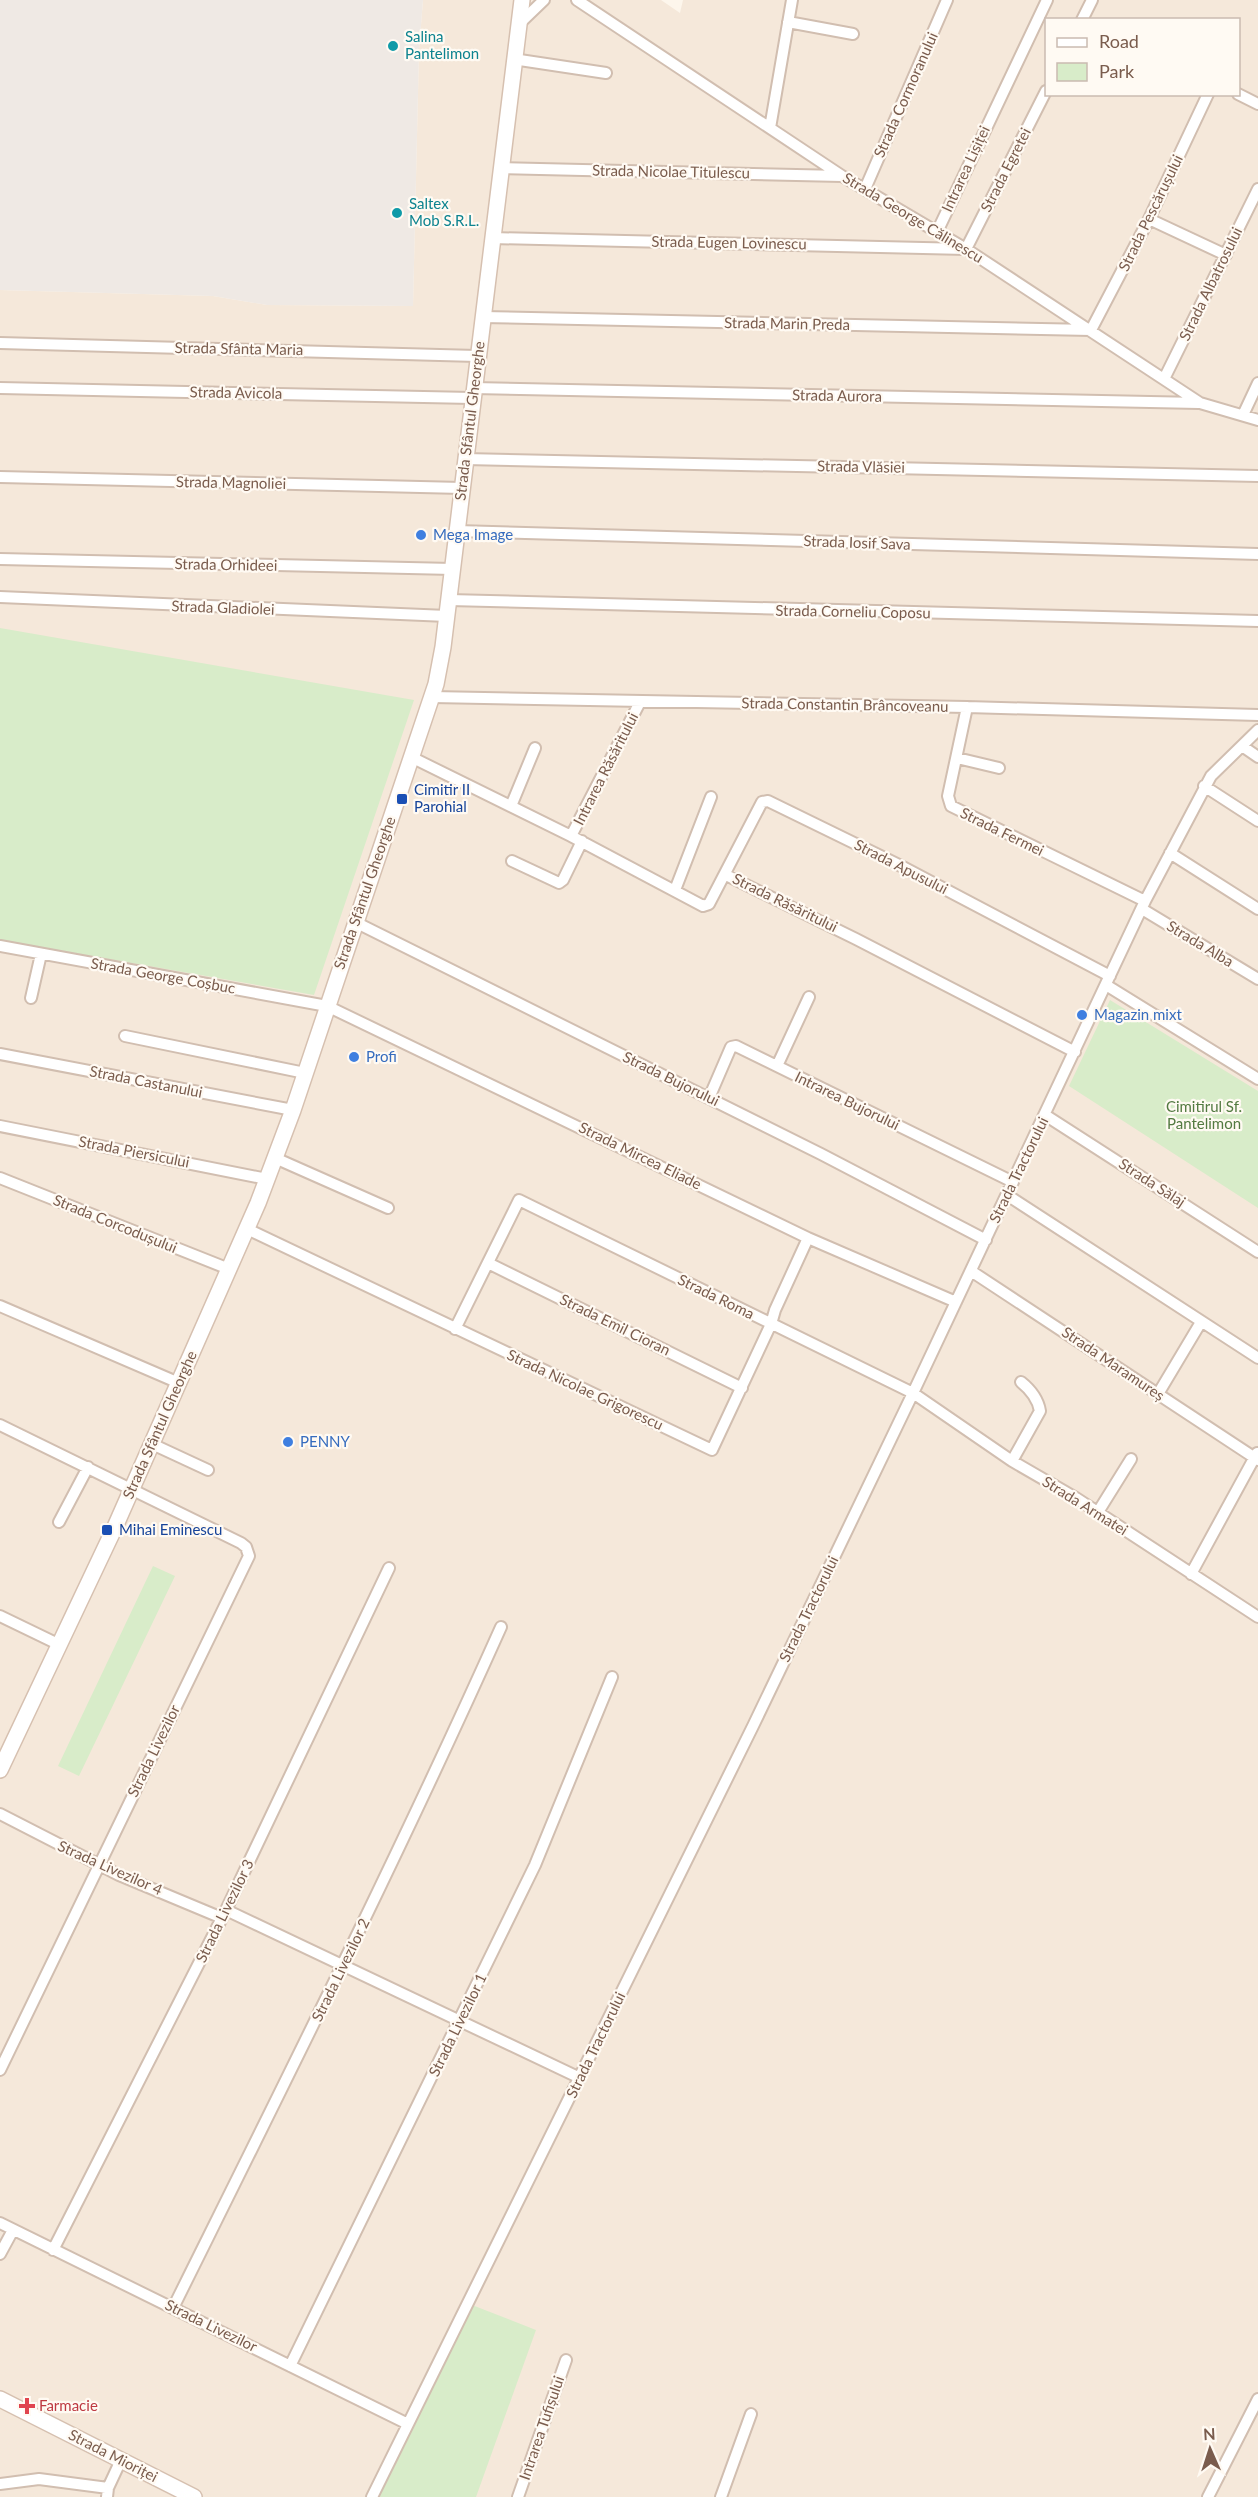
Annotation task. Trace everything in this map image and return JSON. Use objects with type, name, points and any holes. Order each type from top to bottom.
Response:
[{"type":"street","name":"Strada Sfântul Gheorghe","points":[[0,1770],[132,1489],[247,1229],[293,1110],[432,697],[440,667],[448,608],[513,59],[522,0]]},
{"type":"street","points":[[518,24],[544,0]]},
{"type":"street","name":"Strada George Călinescu","points":[[577,0],[842,176],[966,249],[1200,403],[1258,420]]},
{"type":"street","points":[[770,128],[792,0]]},
{"type":"street","name":"Strada Cormoranului","points":[[865,189],[947,0]]},
{"type":"street","name":"Intrarea Lișiței","points":[[937,232],[994,107],[1047,0]]},
{"type":"street","points":[[1083,18],[1092,0]]},
{"type":"street","points":[[788,22],[853,34]]},
{"type":"street","points":[[513,59],[606,72]]},
{"type":"street","name":"Strada Egretei","points":[[966,249],[1045,95]]},
{"type":"street","points":[[1240,95],[1258,104]]},
{"type":"street","name":"Strada Pescărușului","points":[[1091,330],[1149,219],[1207,96]]},
{"type":"street","name":"Strada Nicolae Titulescu","points":[[500,168],[842,176]]},
{"type":"street","name":"Strada Albatrosului","points":[[1164,379],[1258,189]]},
{"type":"street","points":[[1149,219],[1226,255]]},
{"type":"street","name":"Strada Eugen Lovinescu","points":[[492,238],[926,246],[966,249]]},
{"type":"street","name":"Strada Marin Preda","points":[[482,317],[1091,330]]},
{"type":"street","name":"Strada Sfânta Maria","points":[[0,343],[477,356]]},
{"type":"street","points":[[1243,416],[1258,383]]},
{"type":"street","name":"Strada Avicola","points":[[0,388],[473,393]]},
{"type":"street","name":"Strada Aurora","points":[[473,393],[1200,403]]},
{"type":"street","name":"Strada Vlăsiei","points":[[465,459],[1258,476]]},
{"type":"street","name":"Strada Magnoliei","points":[[0,477],[462,488]]},
{"type":"street","name":"Strada Iosif Sava","points":[[457,531],[1258,554]]},
{"type":"street","name":"Strada Orhideei","points":[[0,559],[453,569]]},
{"type":"street","name":"Strada Gladiolei","points":[[0,597],[448,608]]},
{"type":"street","name":"Strada Corneliu Coposu","points":[[448,608],[1258,621]]},
{"type":"street","name":"Strada Constantin Brâncoveanu","points":[[432,697],[1258,715]]},
{"type":"street","name":"Intrarea Răsăritului","points":[[512,861],[559,883],[562,882],[576,839],[640,702]]},
{"type":"street","name":"Strada Fermei","points":[[967,707],[948,796],[951,806],[1144,905]]},
{"type":"street","name":"Strada Tractorului","points":[[372,2497],[580,2078],[914,1393],[1170,853],[1204,786],[1216,770],[1258,730]]},
{"type":"street","points":[[1242,746],[1258,757]]},
{"type":"street","points":[[511,806],[535,748]]},
{"type":"street","name":"Strada Răsăritului","points":[[411,757],[576,839],[703,906],[707,906],[726,874],[1075,1052]]},
{"type":"street","points":[[957,758],[999,768]]},
{"type":"street","points":[[1204,786],[1258,820]]},
{"type":"street","points":[[675,890],[711,797]]},
{"type":"street","name":"Strada Apusului","points":[[726,874],[765,800],[899,865],[1108,981],[1258,1079]]},
{"type":"street","points":[[1170,853],[1258,909]]},
{"type":"street","name":"Strada Alba","points":[[1144,905],[1258,979]]},
{"type":"street","name":"Strada Bujorului","points":[[355,922],[709,1098],[986,1240]]},
{"type":"street","name":"Strada George Coșbuc","points":[[0,946],[327,1006]]},
{"type":"street","points":[[31,999],[41,954]]},
{"type":"street","points":[[777,1066],[809,997]]},
{"type":"street","name":"Strada Mircea Eliade","points":[[327,1006],[808,1238],[956,1302]]},
{"type":"street","points":[[125,1036],[305,1073]]},
{"type":"street","name":"Intrarea Bujorului","points":[[709,1098],[733,1046],[1013,1182]]},
{"type":"street","name":"Strada Castanului","points":[[0,1054],[293,1110]]},
{"type":"street","name":"Strada Sălaj","points":[[1046,1115],[1258,1252]]},
{"type":"street","name":"Strada Piersicului","points":[[0,1126],[267,1179]]},
{"type":"street","points":[[275,1158],[388,1208]]},
{"type":"street","name":"Strada Corcodușului","points":[[0,1178],[229,1269]]},
{"type":"street","points":[[1007,1195],[1258,1358]]},
{"type":"street","name":"Strada Roma","points":[[488,1263],[519,1200],[914,1393]]},
{"type":"street","name":"Strada Nicolae Grigorescu","points":[[247,1229],[712,1450],[808,1238]]},
{"type":"street","points":[[455,1329],[488,1263]]},
{"type":"street","name":"Strada Emil Cioran","points":[[488,1263],[742,1388]]},
{"type":"street","name":"Strada Maramureș","points":[[971,1271],[1257,1456]]},
{"type":"street","points":[[0,1306],[179,1383]]},
{"type":"street","points":[[1158,1394],[1201,1322]]},
{"type":"street","points":[[1012,1461],[1040,1411],[1039,1403],[1022,1382]]},
{"type":"street","name":"Strada Armatei","points":[[914,1393],[1012,1461],[1098,1512],[1258,1617]]},
{"type":"street","points":[[0,1425],[132,1489]]},
{"type":"street","points":[[152,1444],[208,1470]]},
{"type":"street","points":[[1191,1574],[1257,1456]]},
{"type":"street","points":[[1098,1512],[1131,1459]]},
{"type":"street","points":[[59,1522],[88,1467]]},
{"type":"street","name":"Strada Livezilor","points":[[0,2070],[249,1556],[246,1547],[241,1544],[132,1489]]},
{"type":"street","name":"Strada Livezilor 3","points":[[53,2250],[224,1914],[389,1568]]},
{"type":"street","points":[[0,1616],[60,1645]]},
{"type":"street","name":"Strada Livezilor 2","points":[[173,2308],[344,1965],[422,1802],[501,1627]]},
{"type":"street","name":"Strada Livezilor 1","points":[[290,2366],[540,1854],[612,1677]]},
{"type":"street","name":"Strada Livezilor 4","points":[[0,1814],[98,1865],[224,1914],[344,1965],[580,2078]]},
{"type":"street","name":"Strada Livezilor","points":[[0,2223],[408,2424]]},
{"type":"street","points":[[0,2254],[13,2230]]},
{"type":"street","name":"Intrarea Tufișului","points":[[518,2497],[566,2360]]},
{"type":"street","name":"Strada Mioriței","points":[[0,2399],[194,2497]]},
{"type":"street","points":[[1208,2497],[1258,2399]]},
{"type":"street","points":[[721,2497],[751,2414]]},
{"type":"street","points":[[0,2484],[39,2479],[108,2493],[121,2460]]},
{"type":"shaded area","points":[[0,0],[423,0],[419,50],[413,306],[267,305],[213,296],[0,290]]},
{"type":"shaded area","points":[[423,0],[661,0],[680,13],[683,0],[1258,0],[1258,2497],[0,2497],[0,290],[213,296],[267,305],[413,306],[419,50]]},
{"type":"green space","points":[[0,628],[414,700],[314,995],[0,940]]},
{"type":"green space","name":"Cimitirul Sf. Pantelimon","points":[[1110,1000],[1258,1091],[1258,1208],[1069,1086]]},
{"type":"green space","points":[[153,1566],[175,1576],[79,1776],[58,1766]]},
{"type":"green space","points":[[472,2305],[536,2330],[476,2497],[376,2497]]},
{"type":"place","name":"Salina Pantelimon","points":[[393,46]]},
{"type":"place","name":"Saltex Mob S.R.L.","points":[[397,213]]},
{"type":"place","name":"Mega Image","points":[[421,535]]},
{"type":"place","name":"Cimitir II Parohial","points":[[402,799]]},
{"type":"place","name":"Magazin mixt","points":[[1082,1015]]},
{"type":"place","name":"Profi","points":[[354,1057]]},
{"type":"place","name":"PENNY","points":[[288,1442]]},
{"type":"place","name":"Mihai Eminescu","points":[[107,1530]]},
{"type":"place","name":"Farmacie","points":[[27,2406]]}]
